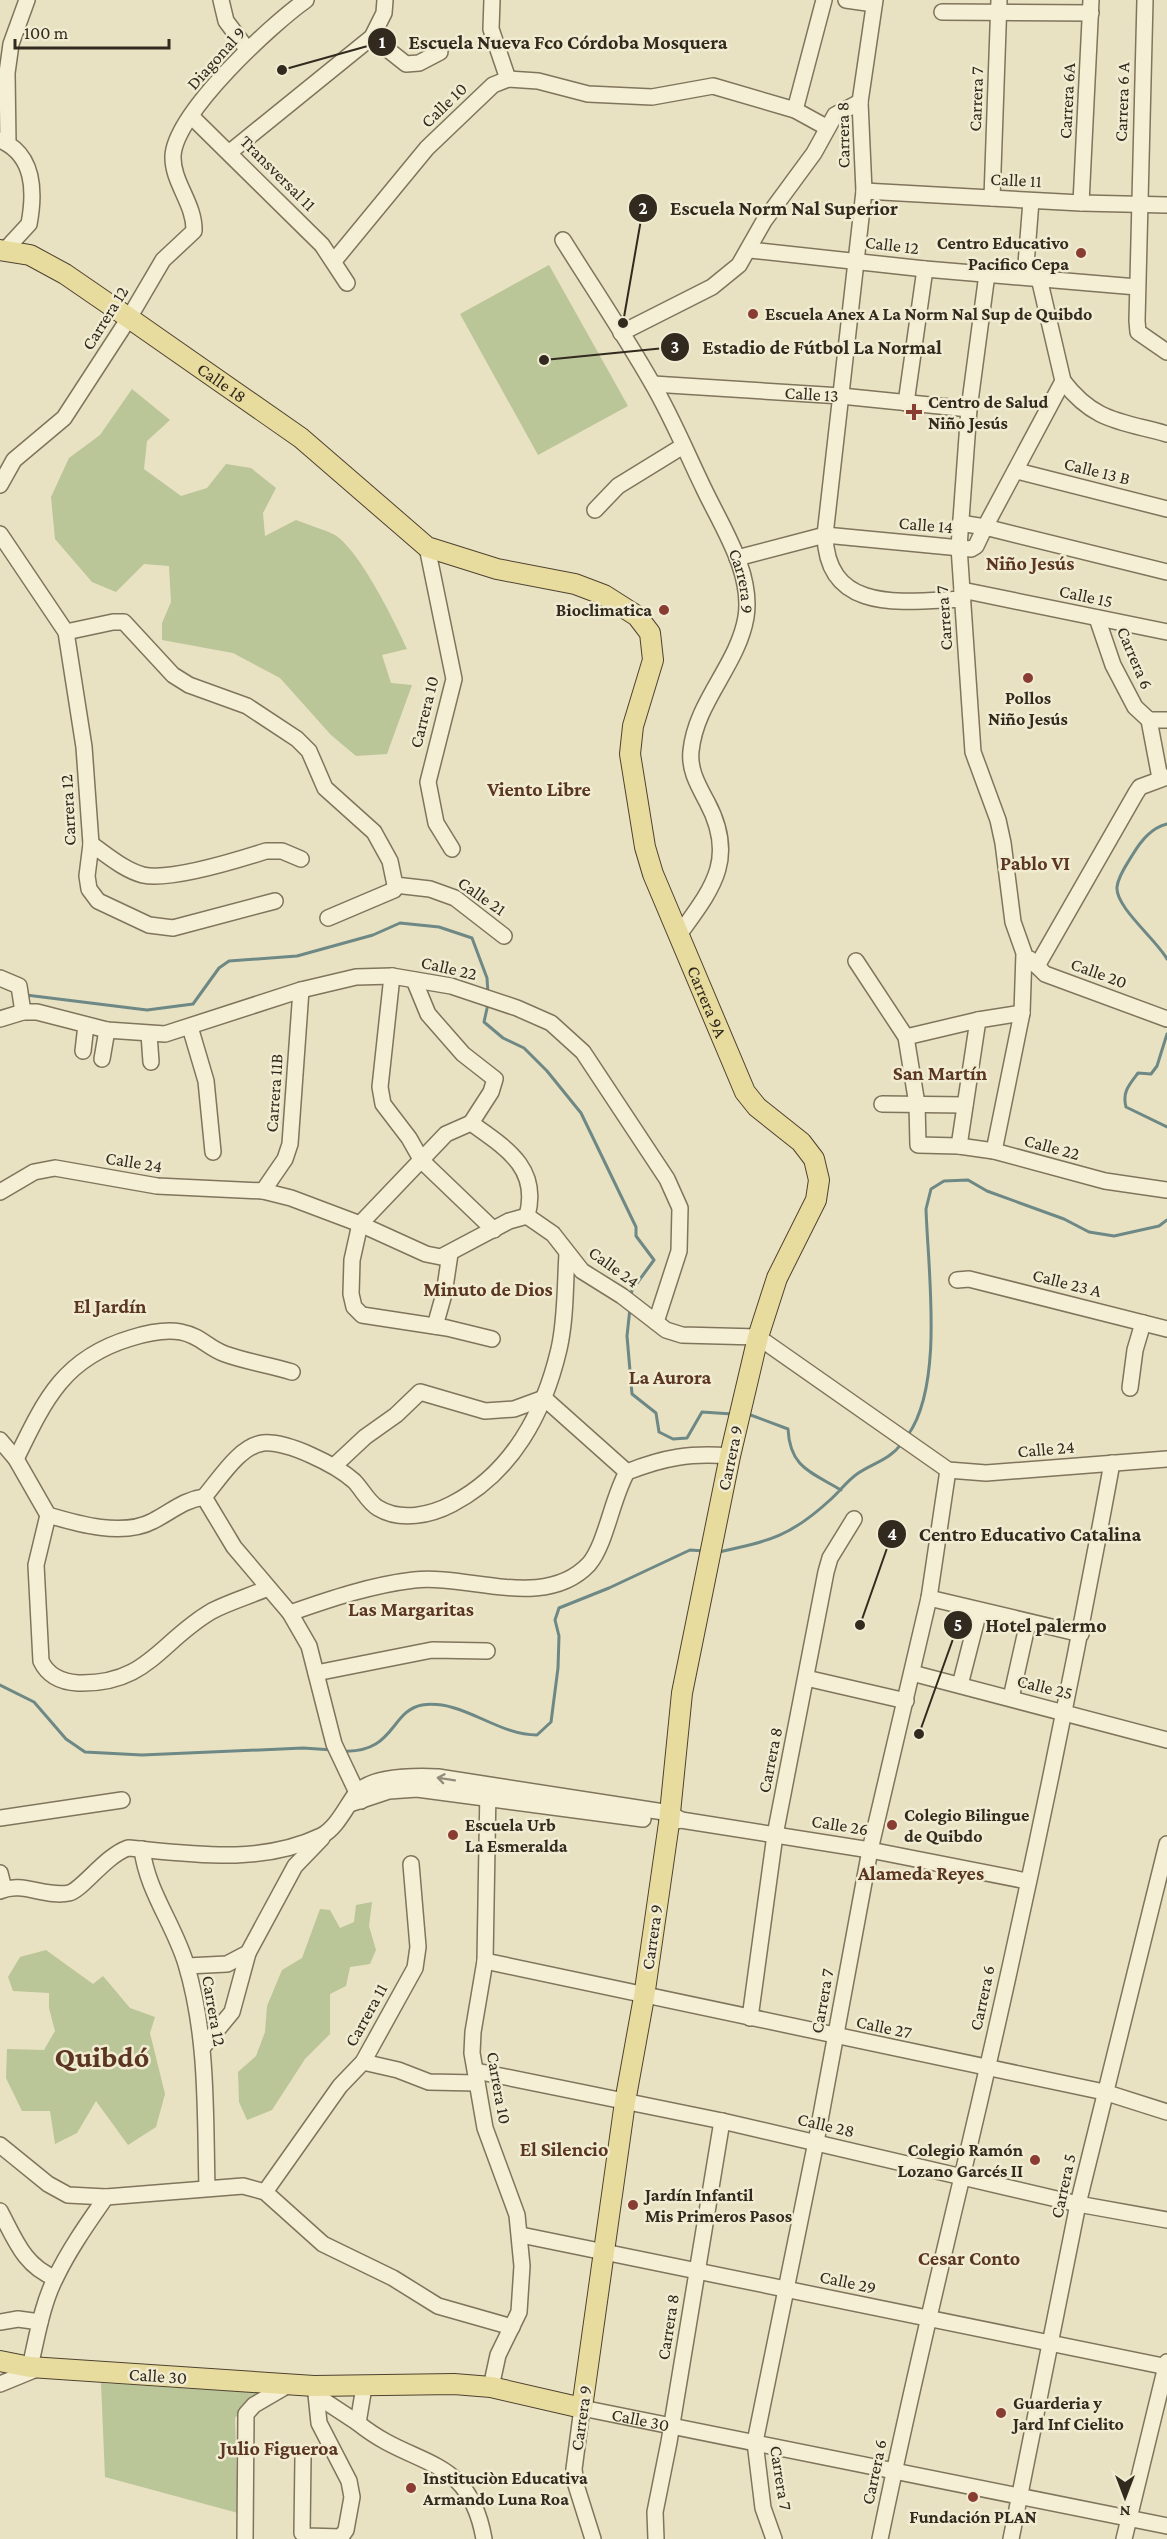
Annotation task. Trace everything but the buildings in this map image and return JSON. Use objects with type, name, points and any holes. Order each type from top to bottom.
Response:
[{"type":"main road","name":"Calle 18","points":[[3,249],[30,255],[65,274],[301,438],[427,547]]},
{"type":"main road","name":"Carrera 9A","points":[[427,547],[496,569],[575,584],[604,595],[637,616],[650,633],[653,660],[633,726],[630,754],[645,847],[678,936],[745,1092],[757,1107],[801,1142],[814,1159],[819,1180],[816,1200],[777,1278],[758,1337]]},
{"type":"main road","name":"Carrera 9","points":[[582,2408],[625,2102],[673,1819],[682,1693],[730,1456],[758,1337]]},
{"type":"main road","name":"Calle 30","points":[[0,2361],[35,2367],[290,2384],[315,2390],[426,2384],[491,2387],[582,2408]]},
{"type":"street","points":[[3,249],[29,224],[32,211],[32,173],[24,160],[4,142],[7,73],[11,44],[27,0]]},
{"type":"street","points":[[221,0],[226,21],[247,49]]},
{"type":"street","name":"Diagonal 9","points":[[173,157],[190,116],[247,49],[306,0]]},
{"type":"street","points":[[492,0],[491,29],[508,79],[538,81],[588,94],[652,97],[713,86],[795,110],[826,127]]},
{"type":"street","points":[[795,110],[824,0]]},
{"type":"street","points":[[846,0],[875,2]]},
{"type":"street","name":"Carrera 6 A","points":[[1139,204],[1145,0]]},
{"type":"street","name":"Carrera 8","points":[[848,585],[834,572],[828,562],[825,535],[864,191],[860,102],[875,2]]},
{"type":"street","points":[[230,152],[372,37],[384,6]]},
{"type":"street","points":[[942,12],[998,6],[1091,6]]},
{"type":"street","name":"Carrera 7","points":[[992,198],[998,6]]},
{"type":"street","name":"Carrera 6A","points":[[1081,203],[1091,6]]},
{"type":"street","points":[[372,37],[406,64],[418,63],[440,52]]},
{"type":"street","name":"Calle 10","points":[[334,261],[427,148],[494,85],[508,79]]},
{"type":"street","points":[[621,333],[712,287],[739,265],[750,250],[764,221],[814,153],[826,127],[840,111],[860,102]]},
{"type":"street","name":"Transversal 11","points":[[190,116],[230,152],[322,245],[334,261]]},
{"type":"street","name":"Carrera 12","points":[[0,485],[14,460],[64,418],[129,318],[163,260],[194,231],[194,217],[174,166],[173,157]]},
{"type":"street","name":"Calle 11","points":[[864,191],[1031,201],[1167,204]]},
{"type":"street","points":[[1031,201],[1032,277],[1063,381],[1078,401],[1095,413],[1167,434]]},
{"type":"street","points":[[1139,204],[1138,332],[1167,352]]},
{"type":"street","name":"Carrera 9","points":[[563,240],[653,384],[737,558],[746,597],[746,617],[736,646],[697,721],[691,753],[693,776],[713,813],[721,840],[722,854],[714,884],[678,936]]},
{"type":"street","name":"Calle 12","points":[[750,250],[925,269],[1137,287]]},
{"type":"street","points":[[334,261],[347,283]]},
{"type":"street","points":[[906,403],[925,269]]},
{"type":"street","name":"Carrera 7","points":[[987,274],[969,409],[958,547],[973,752],[1004,843],[1013,922],[1024,953]]},
{"type":"street","points":[[985,527],[1017,471],[1063,381]]},
{"type":"street","name":"Calle 13","points":[[653,384],[841,396],[969,409]]},
{"type":"street","points":[[595,510],[618,486],[683,446]]},
{"type":"street","name":"Calle 13 B","points":[[1017,471],[1167,509]]},
{"type":"street","points":[[960,523],[985,527],[1167,572]]},
{"type":"street","name":"Calle 14","points":[[737,558],[825,535],[974,548],[985,527]]},
{"type":"street","name":"Carrera 12","points":[[0,534],[66,633],[84,747],[91,844],[87,876],[90,890],[98,901],[149,925],[173,928],[275,901]]},
{"type":"street","name":"Carrera 10","points":[[427,547],[454,679],[428,782],[436,822],[452,849]]},
{"type":"street","name":"Calle 15","points":[[848,585],[874,600],[963,594],[1167,632]]},
{"type":"street","name":"Carrera 6","points":[[1097,618],[1113,665],[1135,707],[1149,720],[1164,778]]},
{"type":"street","points":[[66,633],[113,622],[123,622],[173,675],[189,685],[247,706],[297,739],[309,751],[325,788],[374,832],[390,861],[393,883],[399,887],[328,918]]},
{"type":"street","points":[[1149,720],[1167,720]]},
{"type":"street","points":[[1037,966],[1140,787],[1164,778]]},
{"type":"street","points":[[91,844],[125,868],[143,875],[162,876],[266,851],[282,851],[301,859]]},
{"type":"street","name":"Calle 21","points":[[399,887],[430,889],[455,898],[504,936]]},
{"type":"street","points":[[994,1151],[1022,1013],[1024,953]]},
{"type":"street","name":"Calle 20","points":[[1024,953],[1045,974],[1165,1019]]},
{"type":"street","points":[[856,961],[906,1037],[917,1104]]},
{"type":"street","points":[[392,976],[380,1087],[383,1104],[410,1138],[422,1161],[494,1230]]},
{"type":"street","name":"Calle 22","points":[[0,1019],[23,1012],[37,1012],[107,1030],[165,1034],[301,990],[356,977],[392,976],[451,986],[501,1002],[551,1023],[583,1052],[676,1196],[681,1226],[678,1251],[656,1322]]},
{"type":"street","points":[[0,978],[19,986],[23,1012]]},
{"type":"street","points":[[414,980],[421,1002],[428,1014],[463,1054],[495,1079],[491,1092],[471,1123],[446,1134],[360,1224],[350,1285],[354,1307],[362,1315],[370,1317],[435,1326],[492,1339]]},
{"type":"street","name":"Carrera 11B","points":[[263,1191],[285,1159],[290,1143],[301,990]]},
{"type":"street","points":[[906,1037],[978,1020],[1022,1013]]},
{"type":"street","points":[[959,1146],[978,1020]]},
{"type":"street","points":[[83,1051],[86,1025]]},
{"type":"street","points":[[190,1027],[206,1081],[213,1152]]},
{"type":"street","points":[[102,1059],[107,1030]]},
{"type":"street","points":[[149,1034],[151,1062]]},
{"type":"street","points":[[882,1104],[965,1105]]},
{"type":"street","name":"Calle 22","points":[[917,1104],[918,1145],[926,1147],[959,1146],[994,1151],[1105,1181],[1167,1190]]},
{"type":"street","points":[[435,1326],[444,1294],[450,1254],[494,1230],[527,1216],[532,1191],[529,1176],[497,1142],[471,1123]]},
{"type":"street","name":"Calle 24","points":[[0,1192],[34,1172],[55,1168],[157,1186],[263,1191],[291,1198],[360,1224],[426,1254],[441,1257],[450,1254]]},
{"type":"street","name":"Calle 24","points":[[527,1216],[553,1234],[582,1271],[627,1300],[666,1330],[682,1335],[758,1337]]},
{"type":"street","points":[[48,1515],[79,1524],[129,1527],[151,1522],[189,1499],[204,1497],[241,1454],[262,1443],[279,1444],[334,1466],[355,1482],[379,1509],[420,1516],[439,1511],[486,1485],[514,1454],[544,1398],[561,1338],[567,1254]]},
{"type":"street","name":"Calle 23 A","points":[[957,1280],[969,1279],[1167,1329]]},
{"type":"street","points":[[1130,1388],[1135,1350],[1143,1323]]},
{"type":"street","points":[[16,1459],[41,1406],[67,1373],[105,1346],[149,1332],[178,1331],[198,1336],[225,1354],[292,1372]]},
{"type":"street","points":[[758,1337],[916,1445],[948,1470]]},
{"type":"street","points":[[334,1466],[365,1437],[396,1415],[417,1393],[432,1394],[485,1411],[514,1409],[544,1398]]},
{"type":"street","points":[[544,1398],[627,1472]]},
{"type":"street","points":[[0,1440],[16,1459],[48,1515],[36,1565],[41,1661],[46,1672],[66,1682],[96,1683],[134,1673],[213,1611],[268,1588]]},
{"type":"street","points":[[290,1613],[349,1593],[412,1580],[438,1579],[530,1588],[566,1581],[591,1561],[599,1545],[617,1489],[627,1472],[678,1455],[699,1453],[730,1456]]},
{"type":"street","points":[[0,1454],[16,1459]]},
{"type":"street","name":"Calle 24","points":[[948,1470],[986,1473],[1167,1459]]},
{"type":"street","name":"Carrera 6","points":[[880,2539],[927,2318],[987,2068],[1081,1634],[1112,1463]]},
{"type":"street","name":"Carrera 7","points":[[774,2539],[763,2508],[756,2442],[816,2142],[870,1850],[929,1598],[948,1470]]},
{"type":"street","points":[[202,2047],[232,2012],[248,1953],[295,1866],[356,1800],[334,1744],[309,1646],[290,1613],[234,1547],[204,1497]]},
{"type":"street","name":"Carrera 8","points":[[750,2018],[775,1835],[830,1558],[854,1519]]},
{"type":"street","points":[[929,1598],[1081,1634]]},
{"type":"street","points":[[960,1685],[979,1611]]},
{"type":"street","points":[[1011,1698],[1028,1622]]},
{"type":"street","points":[[316,1673],[415,1652],[487,1651]]},
{"type":"street","name":"Calle 25","points":[[912,1673],[1167,1740]]},
{"type":"street","points":[[806,1678],[906,1701]]},
{"type":"street","name":"Calle 26","points":[[356,1800],[391,1778],[404,1776],[438,1778],[488,1792],[870,1850],[1027,1881]]},
{"type":"street","name":"Carrera 10","points":[[488,1792],[485,1961],[472,2038],[476,2077],[489,2139],[509,2186],[521,2235],[520,2301],[512,2327],[498,2355],[491,2387]]},
{"type":"street","points":[[0,1818],[122,1800]]},
{"type":"street","points":[[0,1873],[2,1890],[19,1888],[57,1894],[72,1892],[115,1852],[128,1848],[233,1855],[266,1853],[277,1852],[324,1835]]},
{"type":"street","name":"Carrera 5","points":[[1011,2539],[1052,2344],[1078,2204],[1167,1844]]},
{"type":"street","name":"Carrera 12","points":[[142,1849],[152,1890],[178,1940],[187,1966],[202,2047],[207,2188]]},
{"type":"street","name":"Carrera 11","points":[[265,2192],[340,2086],[363,2062],[415,1968],[418,1947],[411,1864]]},
{"type":"street","points":[[187,1966],[227,1964],[248,1953]]},
{"type":"street","name":"Calle 27","points":[[485,1961],[1104,2092],[1167,2112]]},
{"type":"street","name":"Calle 28","points":[[363,2062],[398,2070],[429,2082],[476,2077],[722,2121],[1078,2204],[1167,2220]]},
{"type":"street","name":"Carrera 8","points":[[656,2539],[655,2512],[722,2121]]},
{"type":"street","points":[[0,2145],[48,2184],[68,2195],[106,2197],[243,2186],[265,2192],[323,2244],[393,2278],[438,2306],[512,2327]]},
{"type":"street","points":[[0,2384],[35,2367],[40,2322],[55,2278],[80,2234],[106,2197]]},
{"type":"street","points":[[0,2211],[28,2262],[40,2272],[55,2278]]},
{"type":"street","name":"Calle 29","points":[[521,2235],[1052,2344],[1167,2365]]},
{"type":"street","points":[[0,2322],[18,2319],[40,2322]]},
{"type":"street","points":[[1124,2539],[1167,2365]]},
{"type":"street","points":[[245,2539],[246,2414],[254,2405],[290,2384]]},
{"type":"street","points":[[358,2423],[364,2387]]},
{"type":"street","points":[[315,2390],[378,2437],[436,2464],[458,2479],[471,2496],[481,2521],[484,2539]]},
{"type":"street","points":[[303,2457],[302,2533],[306,2536],[341,2537],[346,2530],[351,2497],[349,2481],[319,2423],[315,2390]]},
{"type":"street","name":"Carrera 9","points":[[582,2408],[574,2469],[576,2485],[593,2539]]},
{"type":"street","name":"Calle 30","points":[[582,2408],[1167,2526]]},
{"type":"green space","points":[[549,265],[628,406],[538,455],[460,314]]},
{"type":"green space","points":[[132,389],[170,420],[147,441],[144,469],[181,496],[207,488],[226,464],[251,468],[276,488],[263,513],[265,536],[296,520],[335,535],[345,543],[366,571],[407,649],[382,655],[391,683],[412,685],[387,754],[356,756],[331,735],[280,678],[233,653],[162,640],[162,623],[171,602],[169,566],[144,564],[116,592],[92,582],[55,539],[51,497],[69,458],[100,435]]},
{"type":"green space","points":[[372,1902],[369,1926],[376,1950],[370,1964],[350,1967],[346,1986],[330,1994],[330,2034],[305,2059],[272,2110],[247,2120],[239,2102],[238,2072],[256,2056],[265,2032],[267,2006],[282,1970],[302,1958],[320,1909],[330,1910],[340,1928],[354,1922],[356,1905]]},
{"type":"green space","points":[[46,1950],[93,1984],[103,1976],[130,2008],[155,2017],[150,2033],[165,2094],[156,2127],[128,2145],[96,2101],[77,2133],[55,2144],[50,2111],[22,2111],[6,2078],[7,2049],[44,2050],[55,2031],[49,2008],[49,1993],[13,1991],[8,1977],[20,1957]]},
{"type":"green space","points":[[101,2383],[258,2393],[235,2418],[238,2513],[105,2477]]},
{"type":"waterway","points":[[1167,824],[1151,832],[1139,844],[1123,870],[1117,887],[1118,895],[1129,914],[1167,959]]},
{"type":"waterway","points":[[26,995],[147,1010],[193,1004],[219,968],[229,961],[297,956],[373,935],[400,923],[439,927],[472,938],[487,978],[488,994]]},
{"type":"waterway","points":[[488,1004],[484,1022],[503,1038],[524,1048],[547,1071],[581,1113],[636,1227],[636,1236],[654,1260],[632,1290],[631,1296]]},
{"type":"waterway","points":[[1167,1034],[1157,1066],[1151,1074],[1138,1073],[1127,1089],[1125,1097],[1126,1107],[1167,1127]]},
{"type":"waterway","points":[[908,1435],[919,1413],[926,1387],[930,1357],[931,1294],[926,1209],[931,1189],[944,1181],[968,1180],[987,1191],[1064,1219],[1089,1232],[1114,1236],[1159,1226],[1167,1220]]},
{"type":"waterway","points":[[630,1308],[627,1336],[632,1394],[656,1413],[659,1432],[673,1439],[687,1438],[702,1412],[732,1414]]},
{"type":"waterway","points":[[748,1414],[788,1429],[793,1452],[798,1461],[812,1473],[841,1490]]},
{"type":"waterway","points":[[719,1552],[766,1540],[803,1522],[853,1477],[887,1457],[902,1443]]},
{"type":"waterway","points":[[342,1751],[359,1750],[372,1746],[382,1739],[403,1715],[422,1705],[452,1707],[508,1729],[537,1735],[551,1722],[558,1668],[559,1636],[555,1620],[559,1608],[609,1588],[690,1550],[704,1551]]},
{"type":"waterway","points":[[0,1685],[34,1702],[66,1739],[85,1752],[142,1755],[303,1748],[333,1750]]},
{"type":"place","name":"Escuela Nueva Fco Córdoba Mosquera","points":[[282,70]]},
{"type":"place","name":"Centro Educativo Pacifico Cepa","points":[[1081,253]]},
{"type":"place","name":"Escuela Anex A La Norm Nal Sup de Quibdo","points":[[753,314]]},
{"type":"place","name":"Escuela Norm Nal Superior","points":[[623,323]]},
{"type":"place","name":"Estadio de Fútbol La Normal","points":[[544,360]]},
{"type":"place","name":"Centro de Salud Niño Jesús","points":[[914,412]]},
{"type":"place","name":"Bioclimatica","points":[[664,610]]},
{"type":"place","name":"Pollos Niño Jesús","points":[[1028,678]]},
{"type":"place","name":"Centro Educativo Catalina","points":[[860,1625]]},
{"type":"place","name":"Hotel palermo","points":[[919,1734]]},
{"type":"place","name":"Colegio Bilingue de Quibdo","points":[[892,1825]]},
{"type":"place","name":"Escuela Urb La Esmeralda","points":[[453,1835]]},
{"type":"place","name":"Colegio Ramón Lozano Garcés II","points":[[1035,2160]]},
{"type":"place","name":"Jardín Infantil Mis Primeros Pasos","points":[[633,2205]]},
{"type":"place","name":"Guarderia y Jard Inf Cielito","points":[[1001,2413]]},
{"type":"place","name":"Instituciòn Educativa Armando Luna Roa","points":[[411,2488]]},
{"type":"place","name":"Fundación PLAN","points":[[973,2497]]},
{"type":"district","name":"Niño Jesús","points":[[1030,563]]},
{"type":"district","name":"Viento Libre","points":[[539,789]]},
{"type":"district","name":"Pablo VI","points":[[1035,863]]},
{"type":"district","name":"San Martín","points":[[940,1073]]},
{"type":"district","name":"Minuto de Dios","points":[[488,1289]]},
{"type":"district","name":"El Jardín","points":[[110,1306]]},
{"type":"district","name":"La Aurora","points":[[670,1377]]},
{"type":"district","name":"Las Margaritas","points":[[411,1609]]},
{"type":"district","name":"Alameda Reyes","points":[[921,1873]]},
{"type":"district","name":"Quibdó","points":[[102,2057]]},
{"type":"district","name":"El Silencio","points":[[564,2149]]},
{"type":"district","name":"Cesar Conto","points":[[969,2258]]},
{"type":"district","name":"Julio Figueroa","points":[[279,2448]]}]
